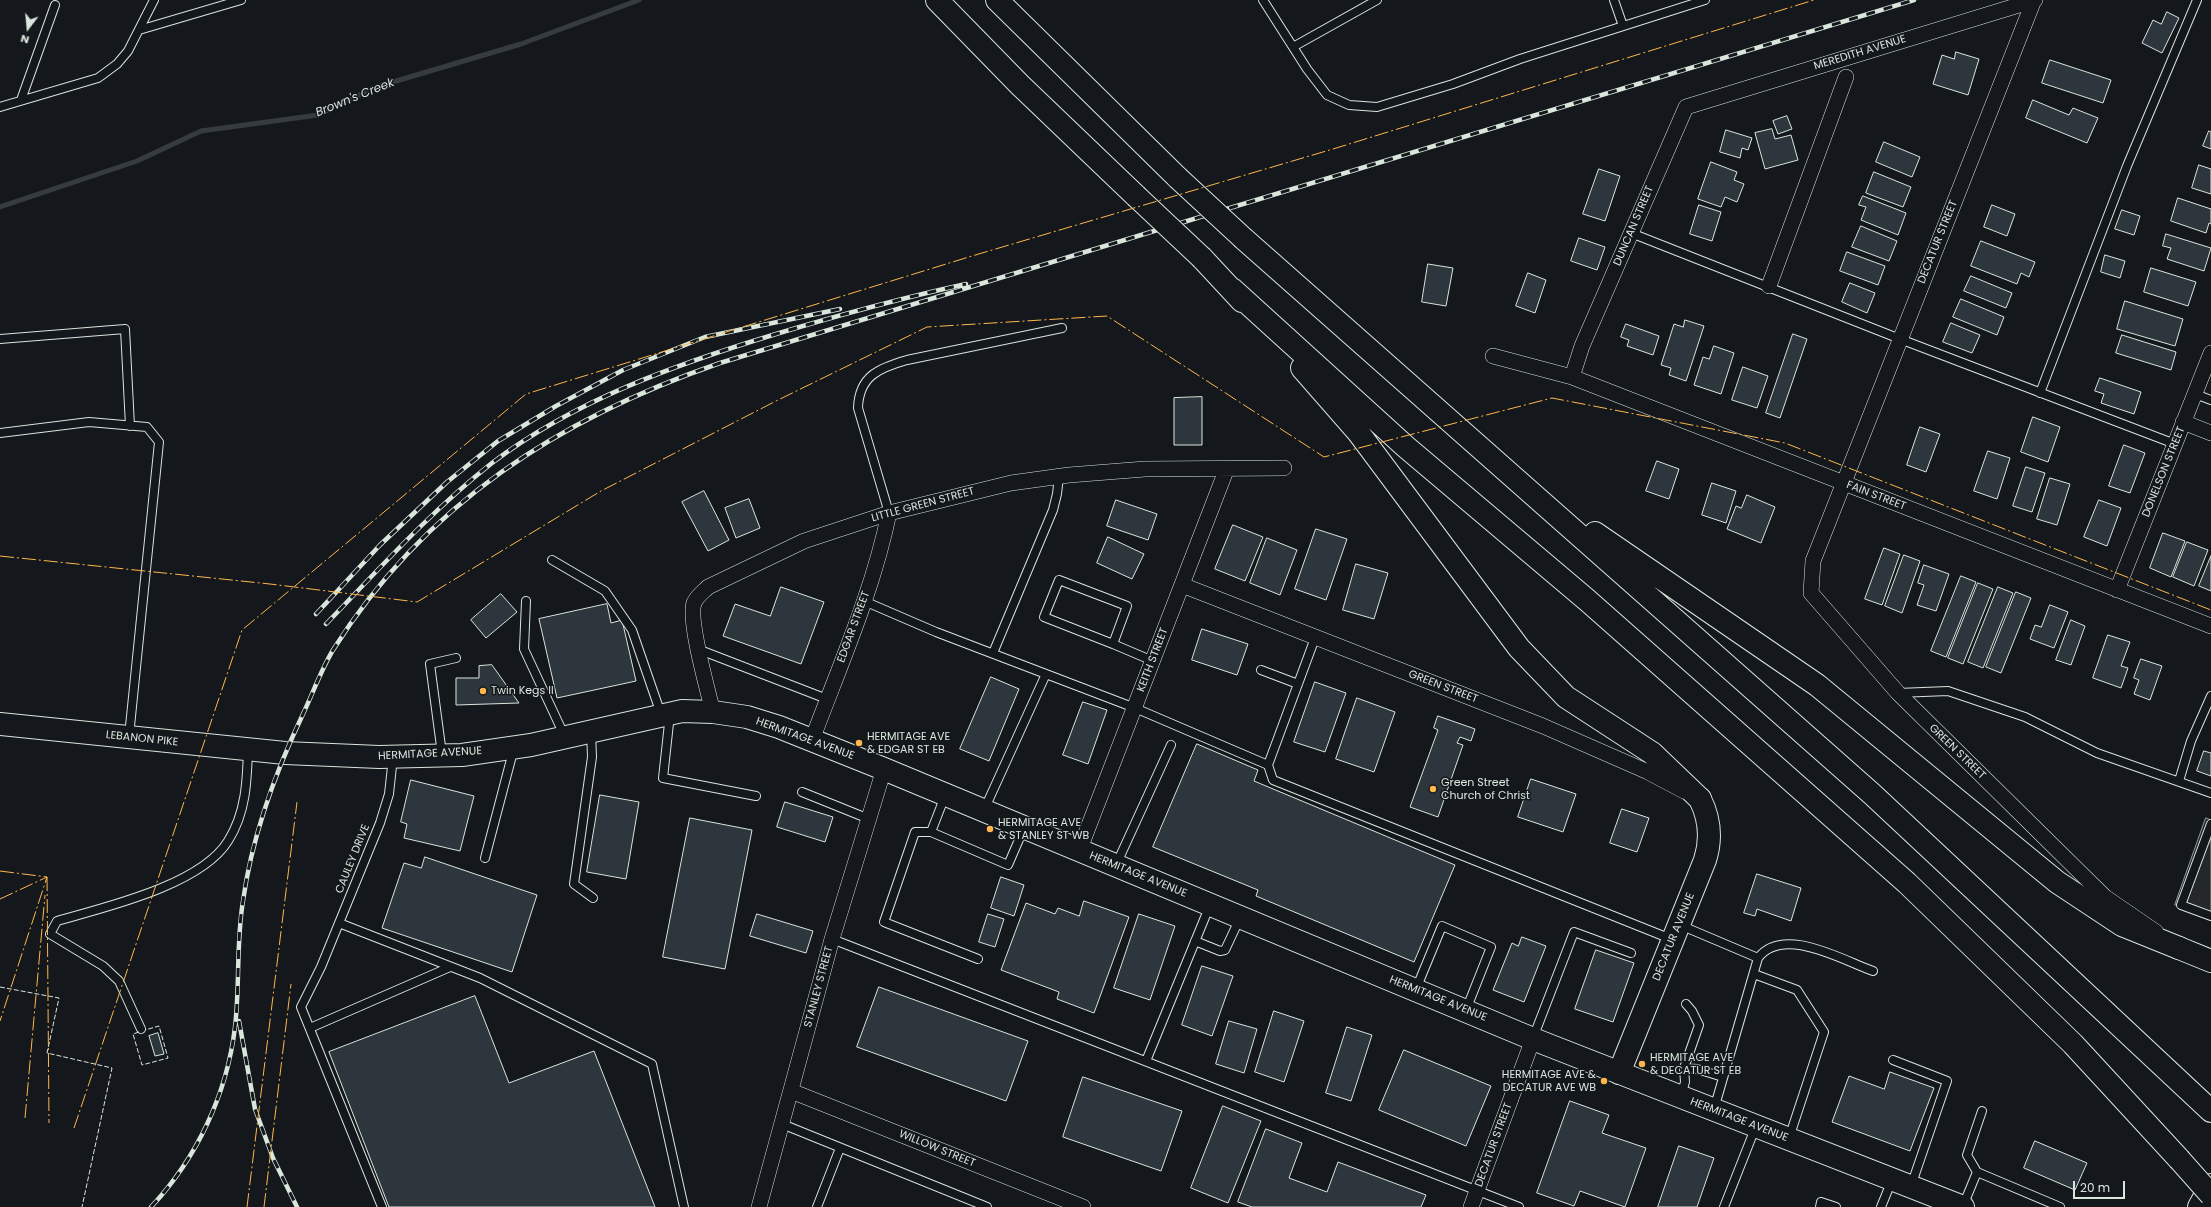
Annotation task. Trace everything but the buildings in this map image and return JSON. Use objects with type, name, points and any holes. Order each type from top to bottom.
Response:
[{"type":"main road","points":[[937,0],[1020,85],[1202,258],[1232,289],[1358,432],[1519,648],[1566,697],[1652,753],[1700,799]]},
{"type":"main road","points":[[997,0],[1178,178],[1244,239],[1713,652],[1866,789],[2206,1107]]},
{"type":"main road","points":[[1232,289],[1406,447],[1588,600],[1907,883],[2072,1044],[2211,1195]]},
{"type":"main road","points":[[1508,473],[1817,685],[2057,882],[2122,925],[2179,948]]},
{"type":"main road","name":"HERMITAGE AVENUE","points":[[285,753],[393,756],[462,755],[514,748],[682,711],[713,712],[747,717],[812,740],[884,769],[1415,990],[1619,1073],[1963,1207]]},
{"type":"main road","name":"LEBANON PIKE","points":[[0,724],[285,753]]},
{"type":"main road","name":"DECATUR AVENUE","points":[[1619,1073],[1705,860],[1709,844],[1708,821],[1700,799]]},
{"type":"main road","name":"GREEN STREET","points":[[2179,948],[2211,961]]},
{"type":"main road","points":[[2199,1207],[2211,1184]]},
{"type":"street","name":"MEREDITH AVENUE","points":[[1686,107],[2034,0]]},
{"type":"street","name":"DECATUR STREET","points":[[1843,483],[2034,0]]},
{"type":"street","points":[[1768,286],[1846,78]]},
{"type":"street","name":"DUNCAN STREET","points":[[1572,377],[1582,346],[1686,107]]},
{"type":"street","name":"DONELSON STREET","points":[[2117,590],[2211,353]]},
{"type":"street","name":"FAIN STREET","points":[[1493,356],[1572,377],[2211,626]]},
{"type":"street","points":[[2184,422],[2211,433]]},
{"type":"street","name":"KEITH STREET","points":[[1079,851],[1227,468]]},
{"type":"street","name":"LITTLE GREEN STREET","points":[[713,712],[694,621],[694,605],[697,597],[708,587],[804,541],[890,513],[1004,484],[1059,476],[1145,469],[1284,468]]},
{"type":"street","name":"GREEN STREET","points":[[1843,483],[1813,561],[1811,593],[1898,693],[2106,897],[2179,948]]},
{"type":"street","name":"EDGAR STREET","points":[[812,740],[864,601],[883,544],[890,513]]},
{"type":"street","name":"GREEN STREET","points":[[1182,586],[1543,726],[1648,772],[1700,799]]},
{"type":"street","name":"STANLEY STREET","points":[[759,1207],[832,939],[884,769]]},
{"type":"street","name":"DECATUR STREET","points":[[1471,1207],[1533,1038]]},
{"type":"street","name":"WILLOW STREET","points":[[791,1091],[1083,1207]]},
{"type":"lane","points":[[0,107],[98,78],[117,64],[128,51],[154,0]]},
{"type":"lane","points":[[139,30],[241,0]]},
{"type":"lane","points":[[1263,0],[1293,47],[1327,95],[1349,105],[1377,107],[1453,84],[1520,59],[1705,0]]},
{"type":"lane","points":[[1293,47],[1376,0]]},
{"type":"lane","points":[[1614,0],[1623,26]]},
{"type":"lane","points":[[2040,393],[2126,166],[2197,0]]},
{"type":"lane","points":[[21,100],[55,5]]},
{"type":"lane","points":[[1631,233],[1900,339],[2175,444]]},
{"type":"lane","points":[[890,513],[858,408],[858,395],[864,383],[886,366],[907,360],[1062,328]]},
{"type":"lane","points":[[0,339],[125,329],[130,426]]},
{"type":"lane","points":[[2195,394],[2211,400]]},
{"type":"lane","points":[[0,433],[88,422],[147,427],[160,442],[129,737]]},
{"type":"lane","points":[[994,654],[1053,510],[1059,476]]},
{"type":"lane","points":[[552,560],[605,591],[632,630],[666,714],[663,778],[756,796]]},
{"type":"lane","points":[[1113,644],[1127,606],[1059,580],[1044,617],[1153,661]]},
{"type":"lane","points":[[526,601],[524,649],[565,737]]},
{"type":"lane","points":[[864,601],[994,654],[1135,708],[1268,765]]},
{"type":"lane","points":[[1315,638],[1268,765],[1273,780],[1676,932],[1758,958]]},
{"type":"lane","points":[[700,650],[827,699]]},
{"type":"lane","points":[[442,755],[430,664],[456,658]]},
{"type":"lane","points":[[1261,670],[1298,684]]},
{"type":"lane","points":[[983,810],[1046,674]]},
{"type":"lane","points":[[1898,693],[1948,691],[2025,717],[2097,752],[2211,793]]},
{"type":"lane","points":[[2179,781],[2191,742],[2211,696]]},
{"type":"lane","points":[[590,732],[592,757],[574,884],[593,898]]},
{"type":"lane","points":[[1116,866],[1171,745]]},
{"type":"lane","points":[[485,858],[514,748]]},
{"type":"lane","points":[[141,1029],[119,981],[103,966],[50,934],[57,921],[146,894],[203,868],[228,842],[237,823],[244,803],[248,749]]},
{"type":"lane","name":"CAULEY DRIVE","points":[[382,1207],[301,1007],[321,967],[340,923],[380,823],[389,794],[393,756]]},
{"type":"lane","points":[[802,792],[869,819]]},
{"type":"lane","points":[[931,832],[945,794]]},
{"type":"lane","points":[[2211,825],[2181,905],[2211,916]]},
{"type":"lane","points":[[978,959],[884,922],[915,832],[931,832],[1008,865],[1024,828]]},
{"type":"lane","points":[[1146,1061],[1210,905]]},
{"type":"lane","points":[[1195,941],[1220,951],[1225,950],[1240,917]]},
{"type":"lane","points":[[340,923],[480,978],[652,1064],[684,1207]]},
{"type":"lane","points":[[1415,990],[1442,926],[1492,947],[1466,1011]]},
{"type":"lane","points":[[1533,1038],[1574,932],[1631,953]]},
{"type":"lane","points":[[832,939],[1519,1207]]},
{"type":"lane","points":[[1714,1110],[1758,958],[1764,951],[1776,945],[1799,943],[1873,972]]},
{"type":"lane","points":[[310,1028],[450,967]]},
{"type":"lane","points":[[1754,974],[1797,990],[1824,1032],[1788,1139]]},
{"type":"lane","points":[[1681,1097],[1685,1082],[1684,1068],[1699,1025],[1692,1011],[1686,1004]]},
{"type":"lane","points":[[1881,1207],[1902,1183],[1948,1081],[1893,1060]]},
{"type":"lane","points":[[1684,1068],[1697,1069],[1723,1077]]},
{"type":"lane","points":[[1982,1111],[1967,1155],[1977,1172],[2060,1207]]},
{"type":"lane","points":[[782,1124],[987,1207]]},
{"type":"lane","points":[[1724,1207],[1756,1126]]},
{"type":"lane","points":[[817,1207],[840,1148]]},
{"type":"lane","points":[[1963,1207],[1977,1172]]},
{"type":"lane","points":[[1820,1207],[1821,1202],[1836,1207]]},
{"type":"shaded area","points":[[2206,818],[2211,820],[2211,918],[2175,905]]},
{"type":"waterway","name":"Brown's Creek","points":[[0,207],[137,161],[201,131],[318,115],[376,87],[521,44],[639,0]]},
{"type":"railway","points":[[151,1207],[182,1168],[196,1146],[217,1100],[225,1076],[235,1027],[241,917],[252,853],[274,782],[325,665],[333,650],[369,598],[410,551],[454,510],[501,472],[551,439],[605,411],[661,385],[720,363],[1914,0]]},
{"type":"railway","points":[[326,624],[406,540],[470,481],[492,463],[557,420],[628,386],[702,358],[776,334],[847,314],[966,284]]},
{"type":"railway","points":[[316,614],[380,545],[447,482],[498,441],[556,406],[623,370],[705,337],[840,309]]},
{"type":"railway","points":[[239,1021],[255,1109],[273,1158],[297,1207]]},
{"type":"fence","points":[[0,987],[59,998],[47,1053],[112,1068],[82,1207]]},
{"type":"fence","points":[[139,1032],[133,1034],[142,1065],[168,1058],[159,1026],[145,1030]]},
{"type":"power","points":[[74,1128],[242,630],[526,394],[972,256],[1333,149],[1814,0]]},
{"type":"power","points":[[0,556],[270,584],[417,602],[601,491],[776,401],[927,327],[1107,316],[1324,457],[1552,398],[1785,443],[2211,610]]},
{"type":"power","points":[[247,1207],[297,802]]},
{"type":"power","points":[[0,871],[47,877]]},
{"type":"power","points":[[47,877],[49,1123]]},
{"type":"power","points":[[0,899],[47,877],[0,1021]]},
{"type":"power","points":[[25,1118],[45,895]]},
{"type":"power","points":[[264,1207],[291,984]]},
{"type":"place","name":"Twin Kegs II","points":[[483,691]]},
{"type":"place","name":"HERMITAGE AVE & EDGAR ST EB","points":[[859,743]]},
{"type":"place","name":"Green Street Church of Christ","points":[[1433,789]]},
{"type":"place","name":"HERMITAGE AVE & STANLEY ST WB","points":[[990,829]]},
{"type":"place","name":"HERMITAGE AVE & DECATUR ST EB","points":[[1642,1064]]},
{"type":"place","name":"HERMITAGE AVE & DECATUR AVE WB","points":[[1604,1081]]}]
